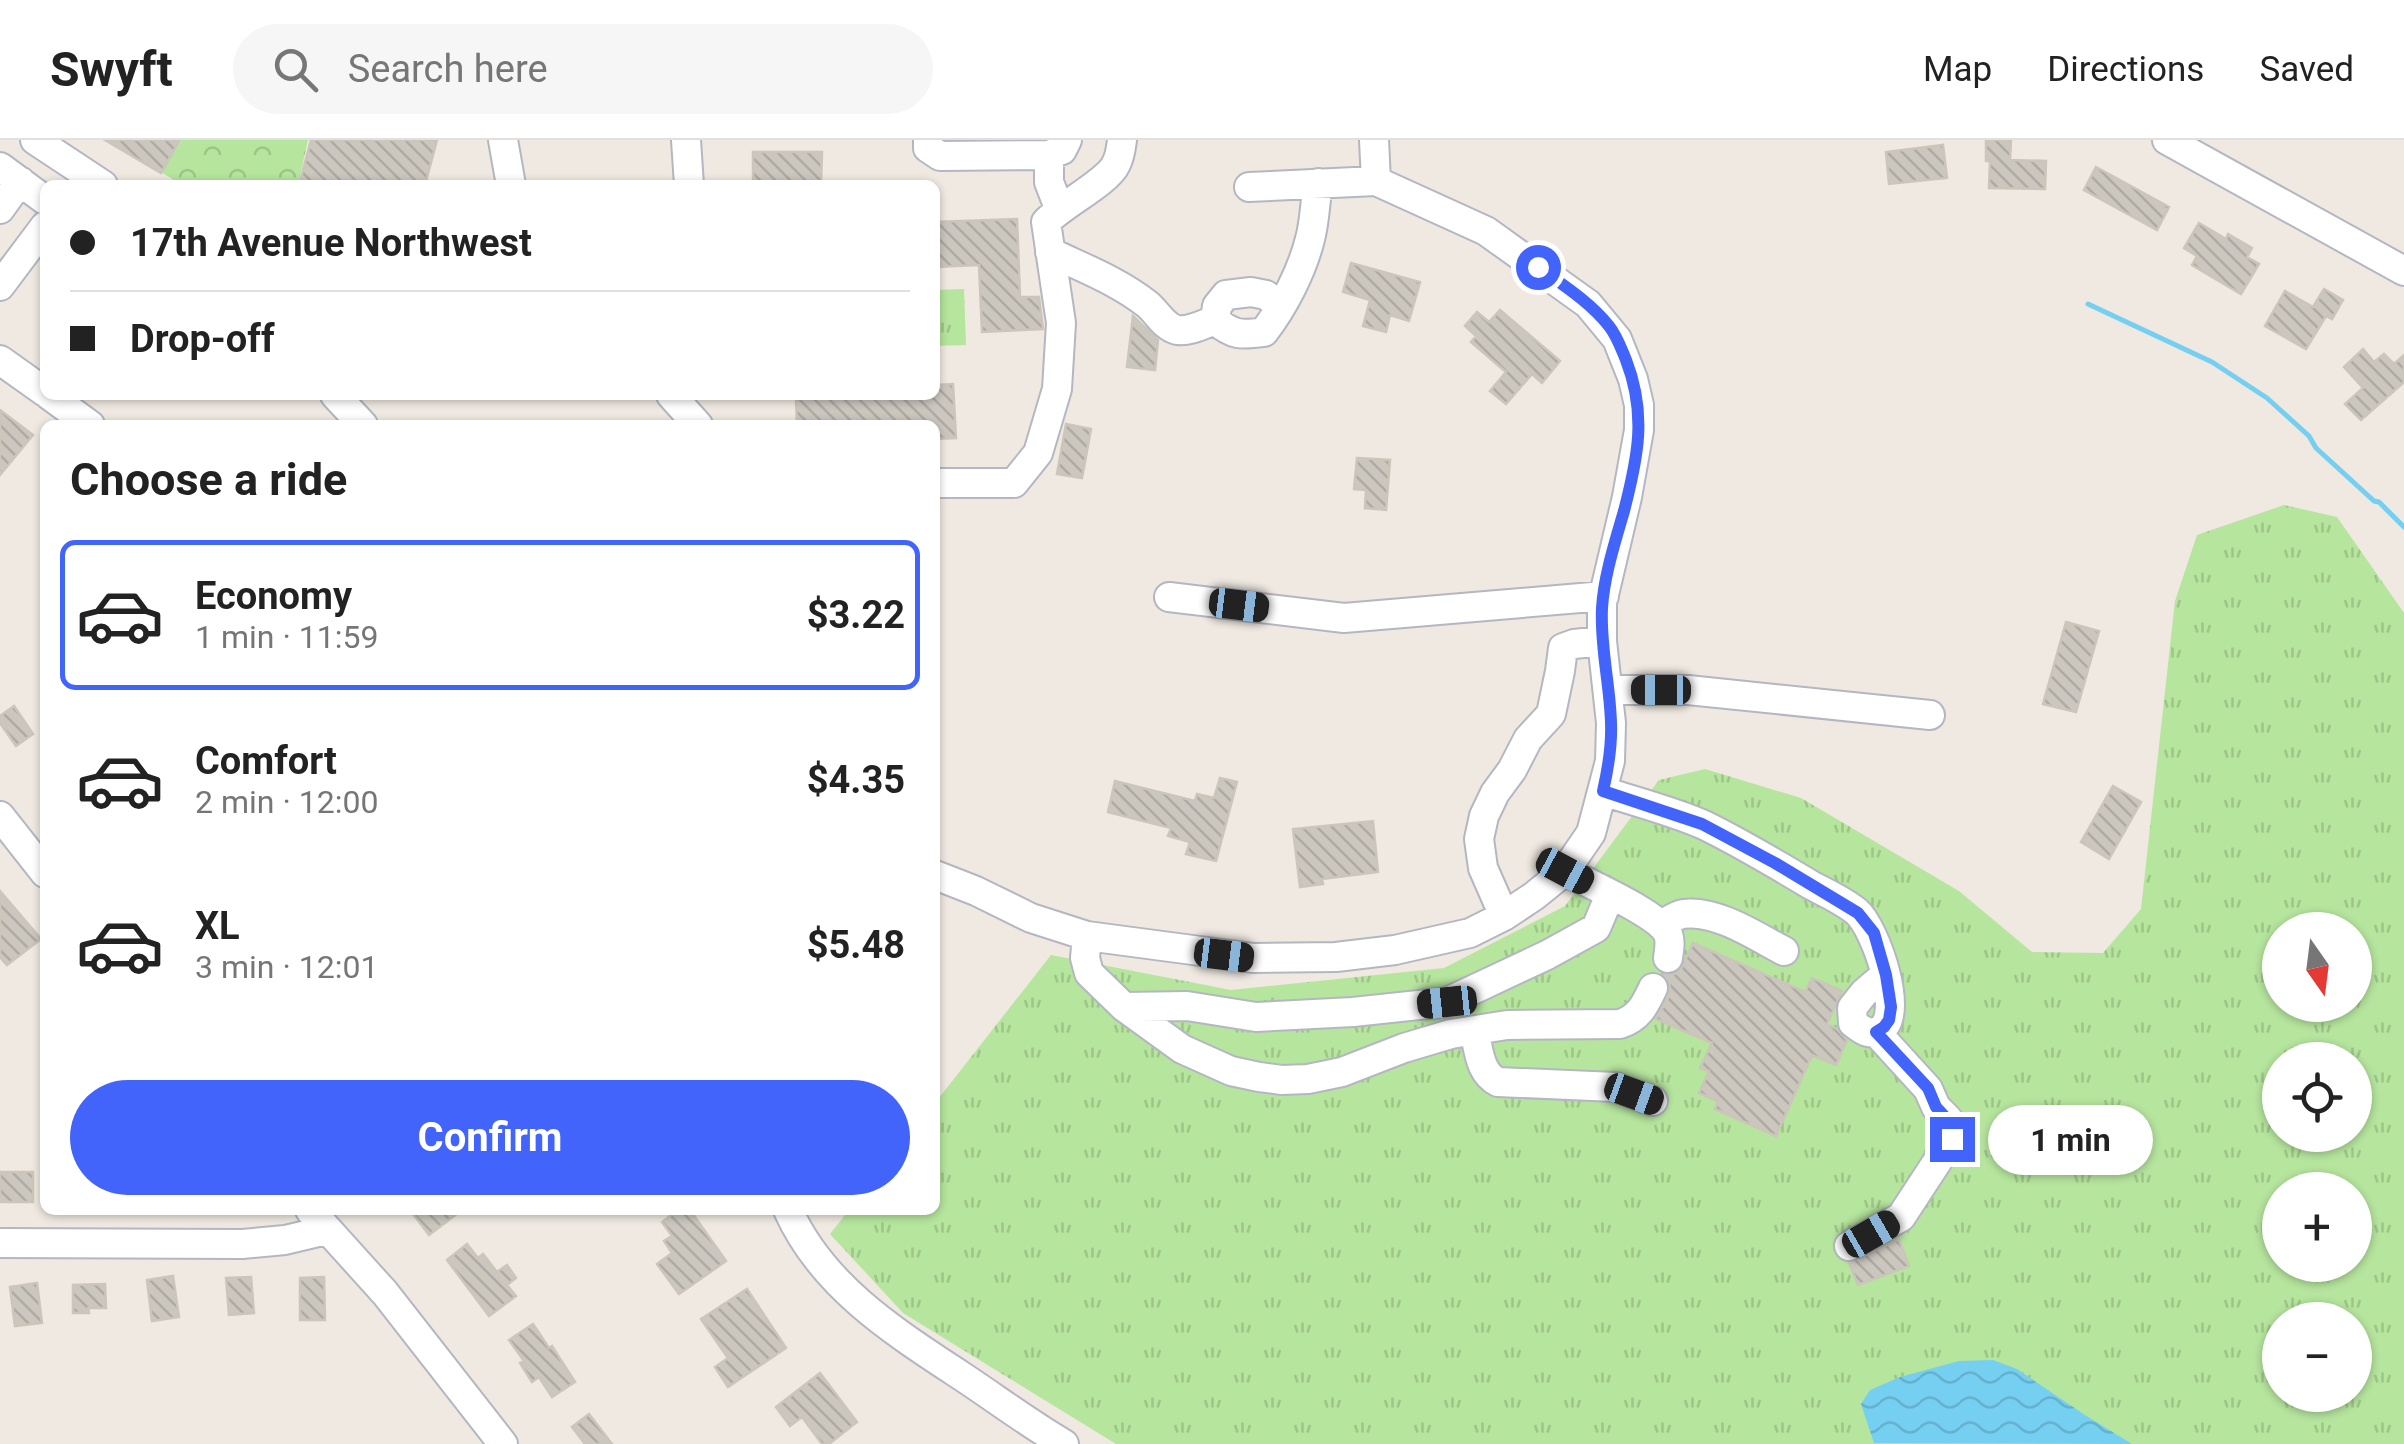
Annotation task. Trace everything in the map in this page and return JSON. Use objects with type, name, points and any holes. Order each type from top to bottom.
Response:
[{"type":"street","points":[[35,140],[87,180]]},
{"type":"street","points":[[502,140],[510,180]]},
{"type":"street","points":[[686,140],[689,180]]},
{"type":"street","points":[[928,140],[928,148],[940,156],[1058,148],[1049,182],[1058,208]]},
{"type":"street","points":[[940,483],[1014,482],[1038,453],[1056,389],[1060,323],[1046,222],[1058,208],[1110,174],[1122,140]]},
{"type":"street","points":[[1374,140],[1376,180]]},
{"type":"street","points":[[2166,140],[2404,272]]},
{"type":"street","points":[[0,209],[10,174],[40,196]]},
{"type":"street","points":[[940,877],[1030,918],[1087,936],[1253,958],[1336,957],[1395,950],[1470,933],[1504,916],[1565,871],[1591,833],[1610,762],[1612,723],[1602,640],[1604,596],[1640,430],[1633,379],[1617,338],[1588,304],[1486,231],[1376,180],[1249,187]]},
{"type":"street","points":[[1215,320],[1242,335],[1264,332],[1281,306],[1311,238],[1318,183]]},
{"type":"street","points":[[0,286],[40,233]]},
{"type":"street","points":[[1050,252],[1116,284],[1177,330],[1215,320]]},
{"type":"street","points":[[1215,320],[1216,306],[1226,295],[1266,295],[1281,306]]},
{"type":"street","points":[[0,360],[40,389]]},
{"type":"street","points":[[55,400],[83,420]]},
{"type":"street","points":[[340,400],[358,420]]},
{"type":"street","points":[[676,400],[694,420]]},
{"type":"street","points":[[1169,597],[1344,618],[1604,596]]},
{"type":"street","points":[[1504,916],[1483,868],[1479,839],[1484,816],[1528,739],[1551,714],[1562,648],[1602,640]]},
{"type":"street","points":[[1608,690],[1688,690],[1930,715]]},
{"type":"street","points":[[1603,791],[1702,824],[1858,913],[1874,933],[1891,1007],[1889,1020],[1876,1032],[1928,1088],[1936,1107],[1948,1120],[1952,1139],[1901,1217],[1848,1246]]},
{"type":"street","points":[[0,816],[40,867]]},
{"type":"street","points":[[1565,871],[1654,919],[1670,942],[1668,958]]},
{"type":"street","points":[[1124,1006],[1187,1006],[1256,1016],[1353,1012],[1447,1002],[1596,928],[1610,895]]},
{"type":"street","points":[[1661,925],[1682,914],[1704,915],[1724,920],[1784,951]]},
{"type":"street","points":[[1087,936],[1085,958],[1090,972],[1124,1006],[1182,1049],[1231,1071],[1282,1080],[1308,1080],[1342,1072],[1451,1034],[1507,1026],[1620,1024],[1637,1016],[1653,988]]},
{"type":"street","points":[[1397,1008],[1404,1048]]},
{"type":"street","points":[[1474,1031],[1484,1070],[1498,1082],[1615,1088],[1653,1101]]},
{"type":"street","points":[[791,1215],[819,1261],[870,1313],[919,1350],[1064,1444]]},
{"type":"street","points":[[0,1244],[242,1244],[285,1240],[319,1220],[386,1292],[503,1444]]},
{"type":"green space","points":[[182,140],[308,140],[299,180],[174,180],[161,172]]},
{"type":"green space","points":[[964,289],[966,345],[940,346],[940,290]]},
{"type":"green space","points":[[2284,505],[2337,517],[2404,613],[2404,1444],[1116,1444],[903,1313],[830,1234],[845,1215],[940,1215],[940,1097],[1051,955],[1231,990],[1444,968],[1565,906],[1659,780],[1705,769],[1801,798],[1959,891],[2032,952],[2103,953],[2141,909],[2175,601],[2197,535]]},
{"type":"water","points":[[1993,1360],[2017,1369],[2132,1444],[1874,1443],[1861,1404],[1870,1390],[1900,1377],[1959,1361]]},
{"type":"building","points":[[105,140],[180,140],[161,173]]},
{"type":"building","points":[[311,140],[437,140],[426,180],[300,180]]},
{"type":"building","points":[[1986,140],[2011,140],[2010,160],[2046,161],[2045,189],[1989,188]]},
{"type":"building","points":[[1943,145],[1947,178],[1889,184],[1886,152]]},
{"type":"building","points":[[753,152],[822,152],[821,180],[753,180]]},
{"type":"building","points":[[2096,167],[2169,207],[2157,230],[2084,190]]},
{"type":"building","points":[[1017,219],[1020,297],[1039,297],[1043,329],[982,332],[979,265],[940,267],[940,222]]},
{"type":"building","points":[[2199,223],[2252,248],[2247,257],[2259,264],[2241,294],[2192,265],[2197,256],[2184,248]]},
{"type":"building","points":[[1351,263],[1420,282],[1409,321],[1390,315],[1386,332],[1363,326],[1370,300],[1343,292]]},
{"type":"building","points":[[2324,289],[2343,300],[2332,319],[2326,316],[2306,349],[2265,326],[2285,291],[2313,307]]},
{"type":"building","points":[[1500,310],[1560,361],[1542,383],[1532,374],[1506,404],[1490,391],[1506,372],[1471,342],[1476,336],[1465,326],[1477,312],[1489,322]]},
{"type":"building","points":[[1133,316],[1158,340],[1155,370],[1127,367]]},
{"type":"building","points":[[2363,349],[2374,362],[2384,354],[2394,364],[2404,355],[2404,382],[2361,420],[2345,404],[2363,388],[2344,367]]},
{"type":"building","points":[[953,384],[956,438],[940,439],[940,420],[797,420],[796,400],[940,400],[940,385]]},
{"type":"building","points":[[0,410],[33,435],[0,475]]},
{"type":"building","points":[[1066,424],[1091,429],[1082,478],[1057,474]]},
{"type":"building","points":[[1357,458],[1390,460],[1386,510],[1365,508],[1366,490],[1354,489]]},
{"type":"building","points":[[2066,622],[2099,631],[2076,712],[2043,704]]},
{"type":"building","points":[[14,706],[33,734],[16,746],[0,723],[0,716]]},
{"type":"building","points":[[1220,778],[1237,782],[1216,861],[1186,854],[1190,842],[1168,836],[1171,828],[1108,812],[1115,781],[1195,801],[1197,794],[1214,798]]},
{"type":"building","points":[[2113,786],[2141,802],[2109,859],[2081,842]]},
{"type":"building","points":[[1373,821],[1378,872],[1322,879],[1323,884],[1300,887],[1293,829]]},
{"type":"building","points":[[0,891],[40,940],[7,965],[0,957]]},
{"type":"building","points":[[1693,943],[1805,992],[1812,978],[1842,991],[1827,1024],[1847,1040],[1836,1065],[1812,1055],[1776,1136],[1715,1109],[1718,1101],[1699,1093],[1709,1071],[1700,1068],[1712,1043],[1656,1019],[1669,996],[1664,975],[1681,969]]},
{"type":"building","points":[[0,1172],[33,1172],[33,1202],[0,1202]]},
{"type":"building","points":[[414,1215],[455,1215],[429,1235]]},
{"type":"building","points":[[671,1215],[694,1215],[726,1261],[679,1294],[657,1264],[672,1253],[664,1241],[672,1236],[662,1222]]},
{"type":"building","points":[[1899,1239],[1909,1266],[1858,1285],[1849,1263]]},
{"type":"building","points":[[467,1244],[478,1258],[483,1254],[497,1272],[507,1265],[516,1278],[507,1285],[516,1296],[489,1316],[447,1260]]},
{"type":"building","points":[[173,1276],[179,1317],[152,1321],[147,1280]]},
{"type":"building","points":[[251,1277],[254,1313],[229,1315],[226,1278]]},
{"type":"building","points":[[324,1277],[325,1320],[300,1320],[300,1278]]},
{"type":"building","points":[[37,1283],[42,1323],[15,1326],[10,1287]]},
{"type":"building","points":[[105,1284],[106,1308],[73,1313],[73,1285]]},
{"type":"building","points":[[747,1289],[786,1348],[728,1387],[715,1367],[728,1358],[701,1319]]},
{"type":"building","points":[[533,1324],[575,1382],[552,1397],[539,1377],[532,1382],[520,1363],[524,1361],[509,1340]]},
{"type":"building","points":[[820,1373],[857,1422],[829,1444],[822,1444],[802,1417],[790,1426],[776,1407]]},
{"type":"building","points":[[589,1414],[612,1444],[585,1444],[572,1427]]},
{"type":"waterway","points":[[2088,304],[2212,362],[2267,398],[2404,527]]},
{"type":"route","points":[[1538,267],[1588,304],[1609,326],[1633,379],[1639,406],[1640,430],[1602,603],[1602,640],[1612,723],[1610,762],[1603,791],[1702,824],[1858,913],[1874,933],[1891,1007],[1889,1020],[1876,1032],[1928,1088],[1936,1107],[1948,1120],[1952,1139]]}]
